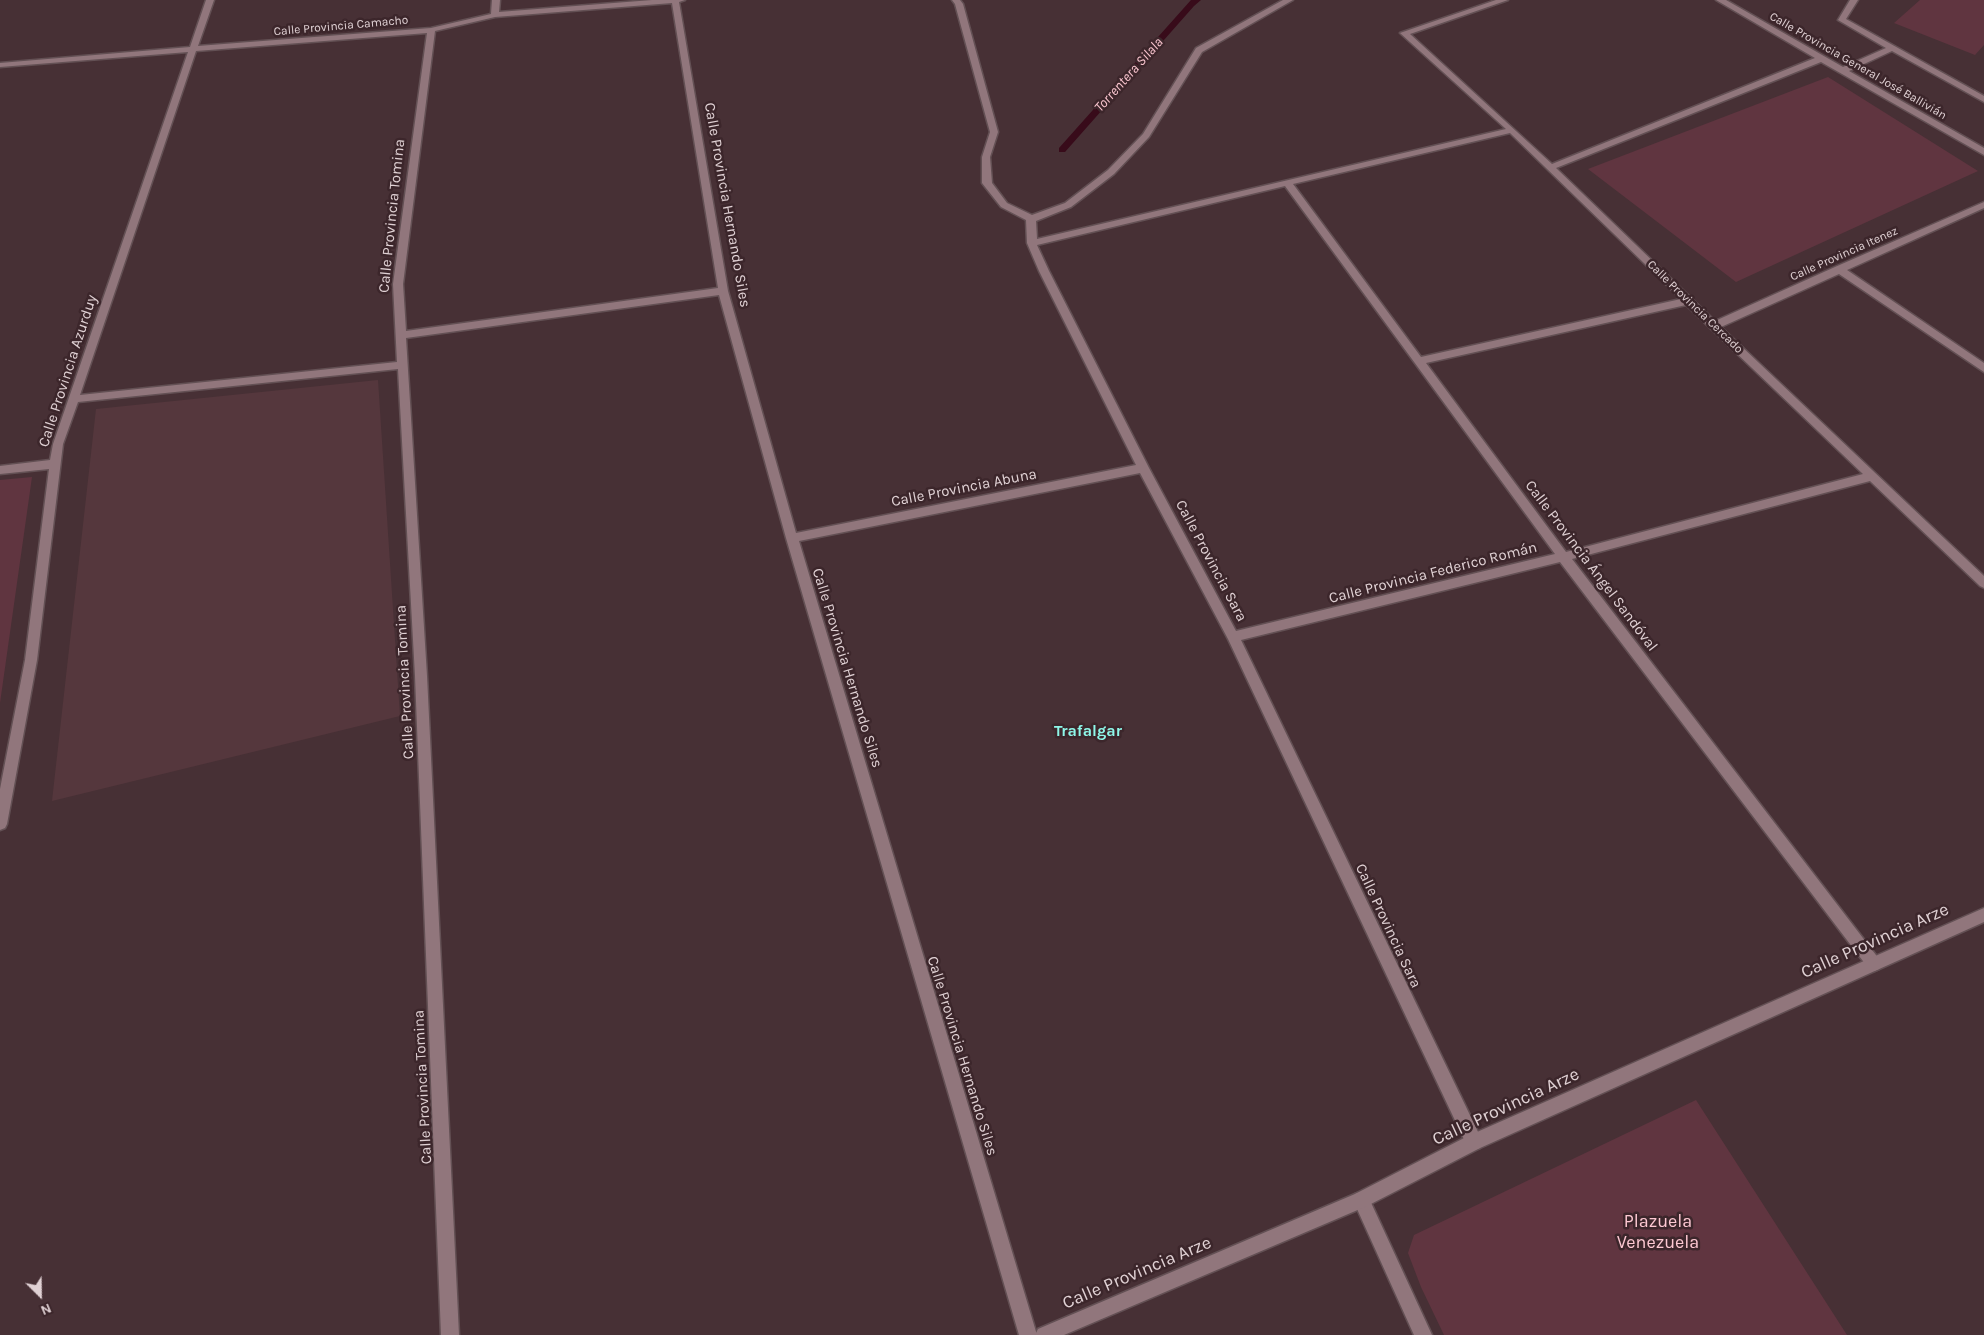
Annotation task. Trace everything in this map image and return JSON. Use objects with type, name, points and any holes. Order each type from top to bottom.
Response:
[{"type":"street","name":"Calle Provincia Azurduy","points":[[0,824],[31,660],[58,444],[210,0]]},
{"type":"street","points":[[495,15],[496,0]]},
{"type":"street","name":"Calle Provincia Camacho","points":[[0,65],[431,30],[495,15],[677,0]]},
{"type":"street","name":"Calle Provincia Hernando Siles","points":[[677,0],[723,290],[792,538],[1028,1335]]},
{"type":"street","points":[[956,0],[959,4],[994,132],[986,157],[987,183],[1004,205],[1031,219],[1068,205],[1111,172],[1146,135],[1199,50],[1289,0]]},
{"type":"street","name":"Calle Provincia Cercado","points":[[1504,0],[1404,33],[1512,130],[1714,326],[1984,582]]},
{"type":"street","name":"Calle Provincia General José Ballivián","points":[[1720,0],[1984,152]]},
{"type":"street","points":[[1854,0],[1842,20],[1984,99]]},
{"type":"street","name":"Calle Provincia Tomina","points":[[431,30],[398,284],[421,676],[450,1335]]},
{"type":"street","points":[[1841,71],[1892,48]]},
{"type":"street","points":[[1551,167],[1821,59]]},
{"type":"street","points":[[1032,243],[1512,130]]},
{"type":"street","name":"Calle Provincia Ángel Sandóval","points":[[1288,184],[1563,557],[1874,964]]},
{"type":"street","name":"Calle Provincia Itenez","points":[[1714,326],[1984,205]]},
{"type":"street","name":"Calle Provincia Sara","points":[[1031,219],[1032,243],[1143,468],[1233,637],[1474,1142]]},
{"type":"street","points":[[1838,269],[1984,368]]},
{"type":"street","points":[[401,335],[723,290]]},
{"type":"street","points":[[1419,361],[1688,301]]},
{"type":"street","points":[[74,399],[402,365]]},
{"type":"street","points":[[0,470],[56,464]]},
{"type":"street","name":"Calle Provincia Abuna","points":[[792,538],[1143,468]]},
{"type":"street","name":"Calle Provincia Federico Román","points":[[1233,637],[1563,557],[1872,476]]},
{"type":"street","name":"Calle Provincia Arze","points":[[1044,1335],[1361,1200],[1474,1142],[1984,915]]},
{"type":"street","points":[[1361,1200],[1423,1335]]},
{"type":"shaded area","points":[[378,380],[400,716],[52,801],[96,409]]},
{"type":"green space","points":[[1920,0],[1984,0],[1984,45],[1975,55],[1894,23]]},
{"type":"green space","points":[[1828,77],[1978,171],[1736,282],[1588,169]]},
{"type":"green space","points":[[32,477],[0,703],[0,480]]},
{"type":"green space","name":"Plazuela Venezuela","points":[[1696,1100],[1847,1335],[1444,1335],[1421,1287],[1408,1253],[1414,1235]]},
{"type":"waterway","name":"Torrentera Silala","points":[[1062,150],[1191,4],[1197,0]]},
{"type":"district","name":"Trafalgar","points":[[1088,731]]}]
